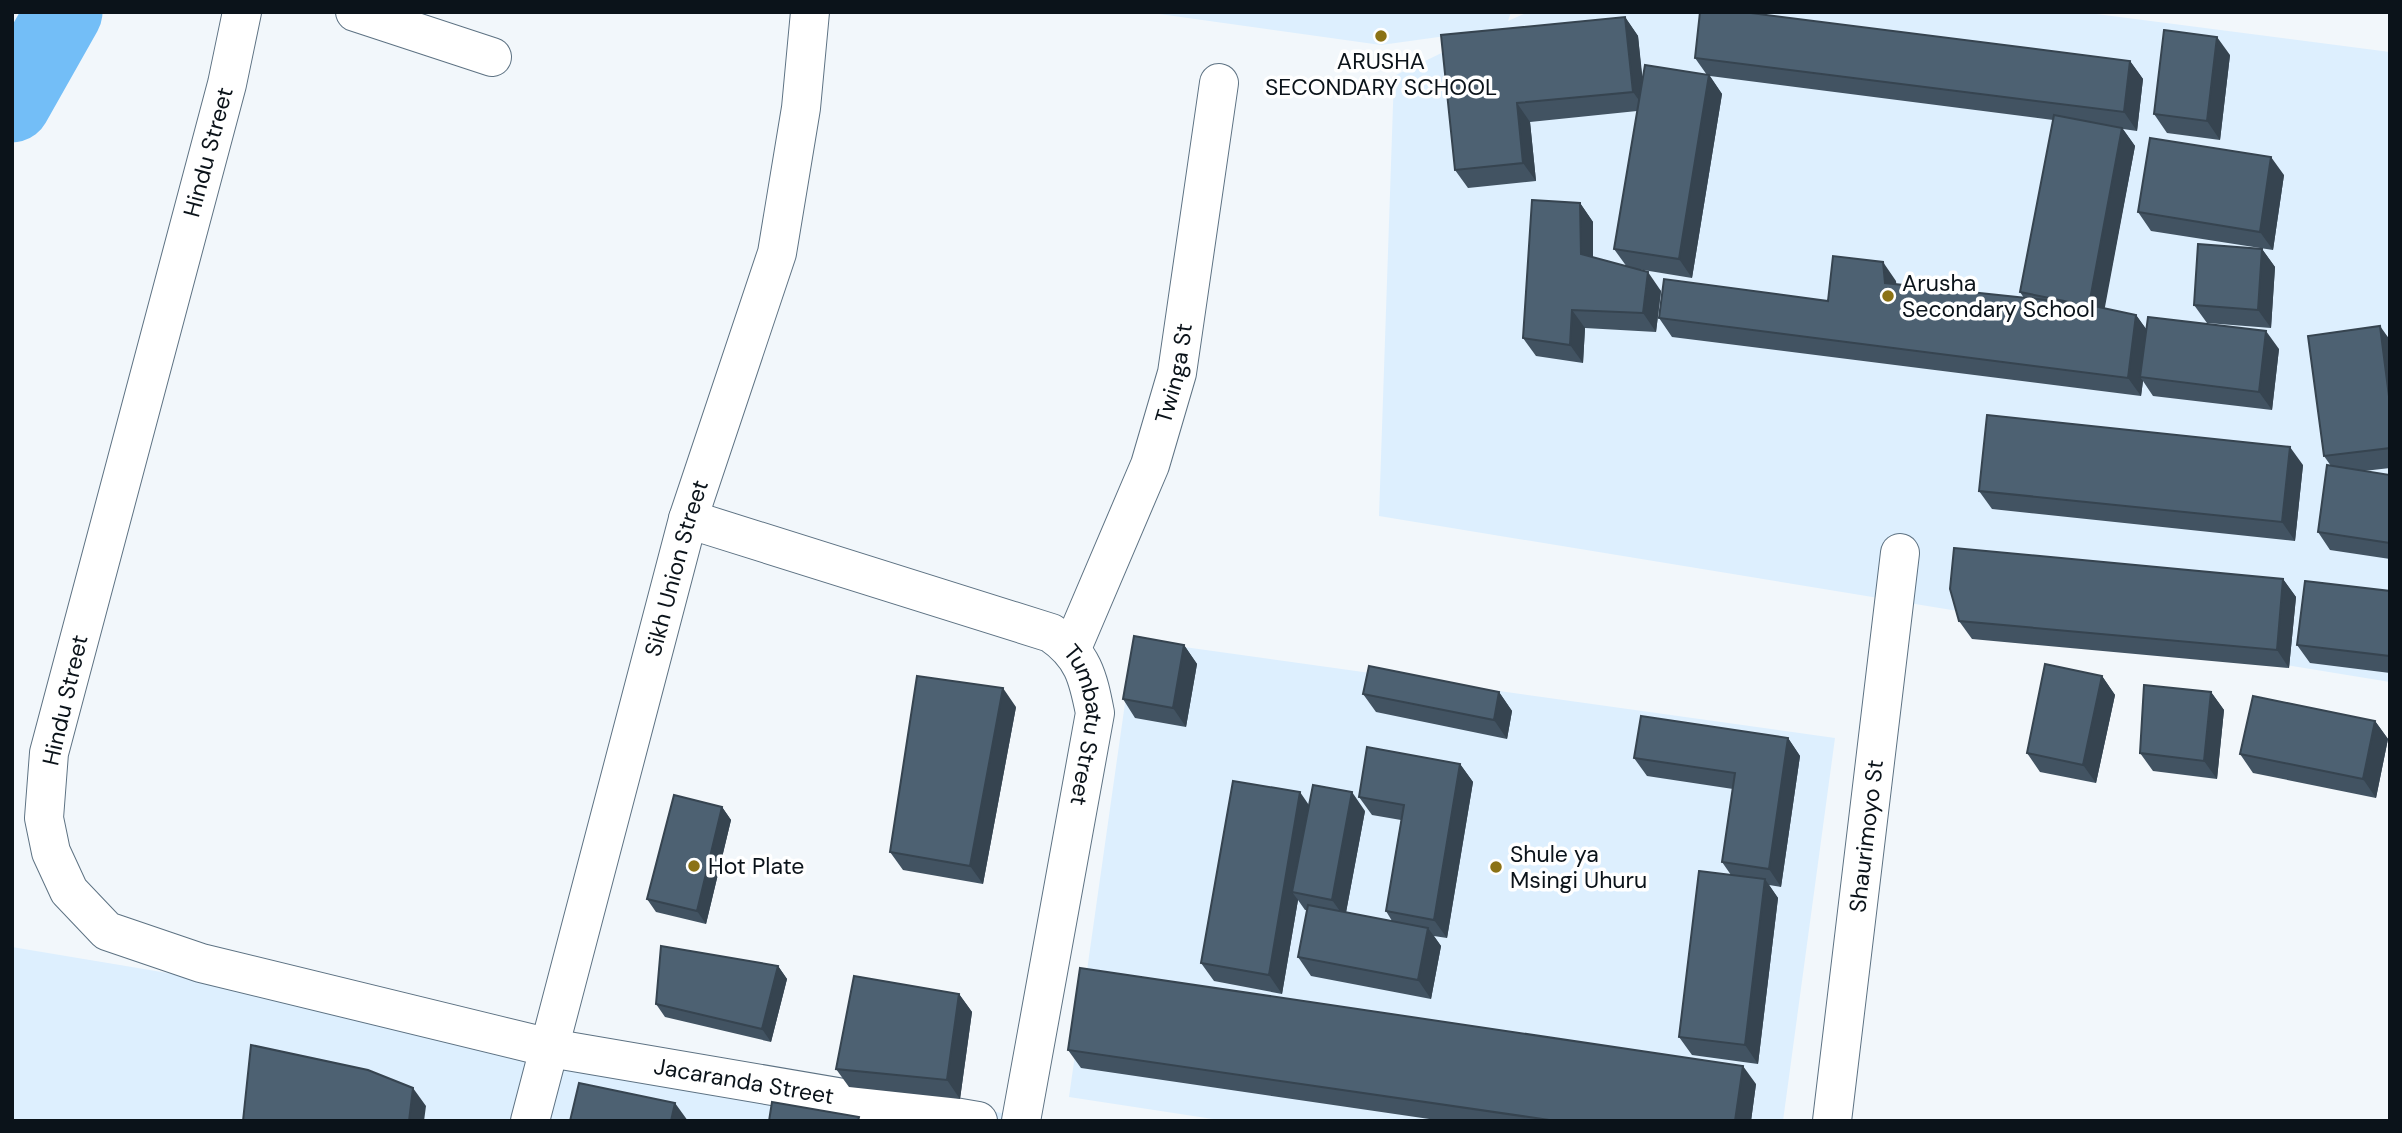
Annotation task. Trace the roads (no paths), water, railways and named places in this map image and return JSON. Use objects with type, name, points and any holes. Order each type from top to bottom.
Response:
[{"type":"street","name":"Hindu Street","points":[[242,12],[227,84],[49,753],[44,818],[51,852],[69,891],[107,932],[201,963],[550,1048]]},
{"type":"street","points":[[355,12],[492,57]]},
{"type":"street","name":"Sikh Union Street","points":[[530,1121],[688,519],[777,253],[801,108],[810,12]]},
{"type":"street","name":"Twinga St","points":[[1072,648],[1150,466],[1177,373],[1219,83]]},
{"type":"street","name":"Tumbatu Street","points":[[688,519],[1051,633],[1072,648],[1088,679],[1095,713],[1021,1121]]},
{"type":"street","name":"Shaurimoyo St","points":[[1832,1121],[1900,553]]},
{"type":"street","name":"Jacaranda Street","points":[[550,1048],[978,1121]]},
{"type":"waterway","points":[[12,104],[64,12]]},
{"type":"place","name":"ARUSHA SECONDARY SCHOOL","points":[[1381,36]]},
{"type":"place","name":"Arusha Secondary School","points":[[1888,296]]},
{"type":"place","name":"Hot Plate","points":[[694,866]]},
{"type":"place","name":"Shule ya Msingi Uhuru","points":[[1496,867]]}]
